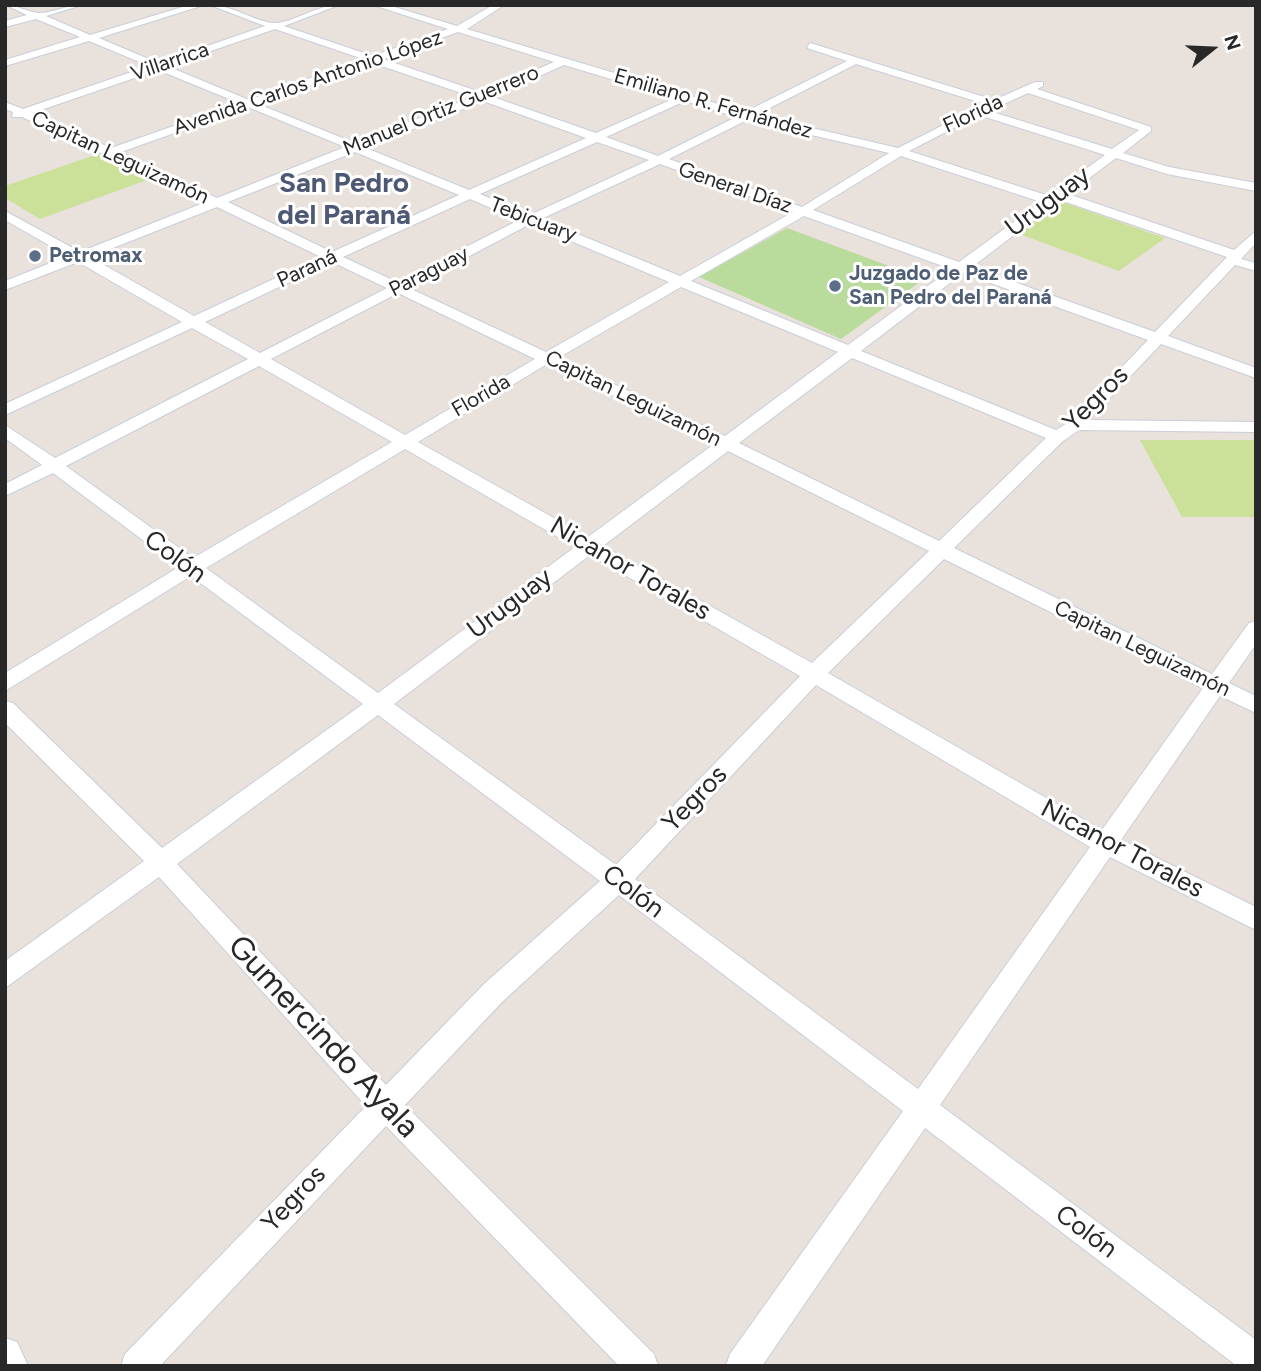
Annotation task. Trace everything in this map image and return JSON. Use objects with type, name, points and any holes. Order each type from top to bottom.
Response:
[{"type":"street","name":"Tebicuary","points":[[10,5],[1056,437]]},
{"type":"street","points":[[5,24],[78,5]]},
{"type":"street","points":[[5,63],[200,5]]},
{"type":"street","name":"General Díaz","points":[[214,5],[483,97],[1256,373]]},
{"type":"street","name":"Villarrica","points":[[5,119],[335,5]]},
{"type":"street","name":"Emiliano R. Fernández","points":[[377,5],[742,116],[900,152],[1054,198],[1256,267]]},
{"type":"street","name":"Avenida Carlos Antonio López","points":[[111,152],[457,30],[481,20],[500,5]]},
{"type":"street","points":[[810,46],[995,104]]},
{"type":"street","name":"Paraguay","points":[[5,491],[259,357],[531,219],[657,161],[856,60]]},
{"type":"street","name":"Manuel Ortiz Guerrero","points":[[5,286],[483,97],[564,61]]},
{"type":"street","name":"Florida","points":[[5,683],[191,568],[405,441],[802,212],[900,152],[980,111],[1033,87],[1147,129]]},
{"type":"street","name":"Paraná","points":[[5,410],[331,257],[598,139],[686,97]]},
{"type":"street","name":"Capitan Leguizamón","points":[[5,105],[111,152],[547,358],[1256,705]]},
{"type":"street","points":[[980,111],[1167,170],[1256,187]]},
{"type":"street","name":"Uruguay","points":[[5,975],[162,864],[377,705],[587,545],[1147,129]]},
{"type":"street","name":"Nicanor Torales","points":[[5,215],[82,256],[814,674],[1104,843],[1256,919]]},
{"type":"street","name":"Yegros","points":[[136,1366],[493,993],[618,880],[814,674],[943,551],[1056,437],[1074,425],[1256,234]]},
{"type":"street","points":[[1074,425],[1256,427]]},
{"type":"street","name":"Colón","points":[[5,430],[618,880],[1254,1360]]},
{"type":"street","points":[[742,1366],[1256,628]]},
{"type":"street","name":"Gumercindo Ayala","points":[[5,709],[162,864],[384,1104],[642,1366]]},
{"type":"street","points":[[5,1354],[12,1366]]},
{"type":"green space","points":[[98,154],[147,180],[40,219],[5,198],[5,186]]},
{"type":"green space","points":[[1062,202],[1165,238],[1119,271],[1014,232]]},
{"type":"green space","points":[[787,228],[924,279],[841,339],[699,277]]},
{"type":"green space","points":[[1140,440],[1256,440],[1256,517],[1182,517]]},
{"type":"place","name":"Petromax","points":[[35,256]]},
{"type":"place","name":"Juzgado de Paz de San Pedro del Paraná","points":[[835,286]]},
{"type":"district","name":"San Pedro del Paraná","points":[[344,200]]}]
